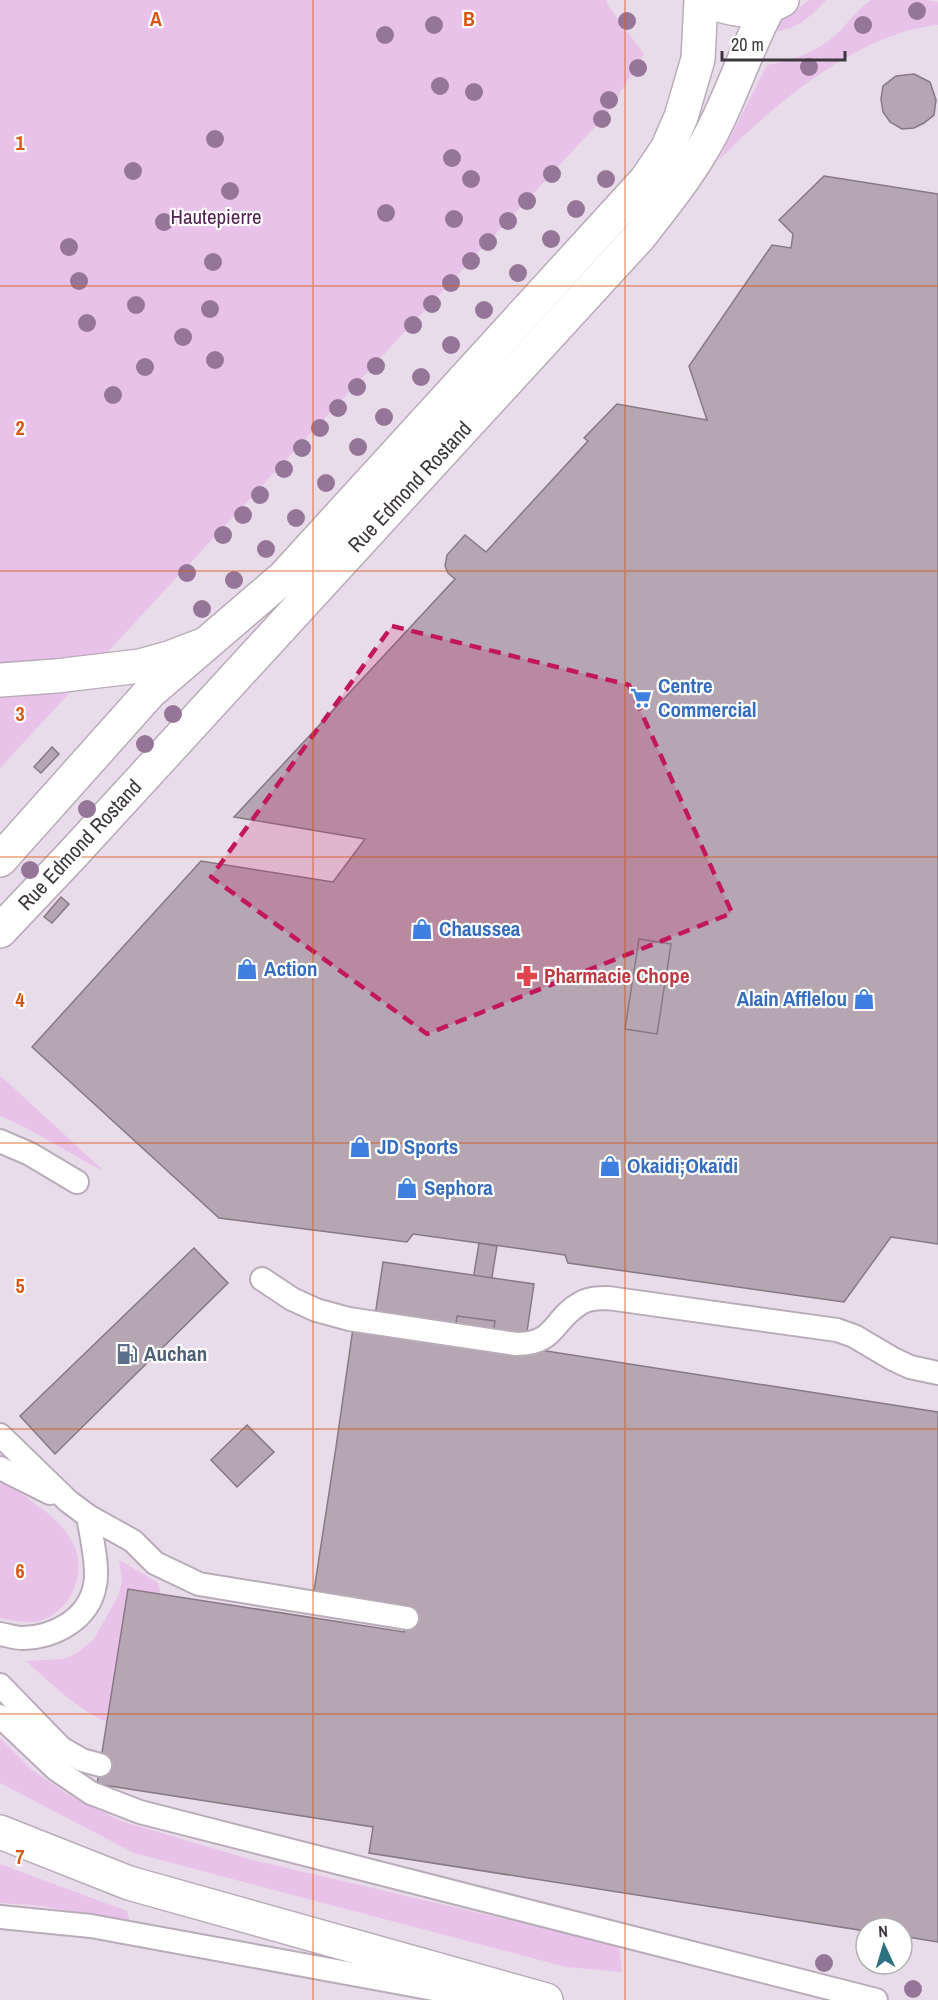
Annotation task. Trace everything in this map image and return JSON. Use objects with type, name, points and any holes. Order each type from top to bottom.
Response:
[{"type":"main road","points":[[702,0],[734,10],[775,4]]},
{"type":"main road","name":"Rue Edmond Rostand","points":[[0,860],[150,692],[284,577],[645,180],[667,148],[681,117],[698,59],[702,0]]},
{"type":"main road","name":"Rue Edmond Rostand","points":[[0,931],[639,237],[684,180],[719,119],[741,63],[775,4]]},
{"type":"main road","points":[[0,680],[140,666],[170,658],[207,643]]},
{"type":"main road","points":[[0,1832],[129,1882],[546,2000]]},
{"type":"lane","points":[[0,1141],[30,1154],[77,1182]]},
{"type":"lane","points":[[262,1279],[292,1299],[316,1310],[349,1319],[516,1344],[532,1344],[545,1338],[570,1311],[582,1302],[608,1298],[837,1330],[854,1336],[910,1367],[938,1373]]},
{"type":"lane","points":[[0,1435],[68,1501],[88,1516],[134,1541],[155,1563],[199,1584],[406,1618]]},
{"type":"lane","points":[[0,1468],[68,1501]]},
{"type":"lane","points":[[0,1634],[21,1638],[53,1634],[75,1620],[90,1603],[96,1583],[94,1549],[88,1516]]},
{"type":"lane","points":[[0,1685],[61,1748],[82,1760],[100,1765]]},
{"type":"lane","points":[[0,1716],[57,1770],[91,1793],[140,1812],[876,2000]]},
{"type":"lane","points":[[0,1917],[91,1926],[496,2000]]},
{"type":"highlighted area","points":[[392,626],[629,685],[732,913],[427,1034],[211,877]]},
{"type":"green space","name":"Hautepierre","points":[[0,0],[606,0],[644,54],[607,114],[0,768]]},
{"type":"green space","points":[[810,0],[826,0],[814,13],[795,26],[770,32],[775,24]]},
{"type":"green space","points":[[871,0],[938,2],[938,25],[908,31],[878,41],[848,57],[791,96],[718,161],[767,65],[797,57],[824,44]]},
{"type":"green space","points":[[0,1076],[3,1078],[104,1171],[0,1116]]},
{"type":"green space","points":[[0,1477],[58,1522],[74,1545],[77,1555],[77,1577],[70,1597],[55,1613],[40,1621],[23,1622],[0,1618]]},
{"type":"green space","points":[[119,1560],[158,1583],[161,1594],[128,1589],[107,1722],[74,1703],[26,1661],[63,1659],[77,1653],[94,1639],[118,1596],[122,1581]]},
{"type":"green space","points":[[0,1738],[32,1770],[67,1794],[121,1821],[249,1859],[619,1946],[622,1972],[566,1967],[134,1853],[0,1783]]},
{"type":"green space","points":[[0,1864],[127,1911],[130,1922],[42,1906],[0,1903]]},
{"type":"building","points":[[914,74],[930,82],[936,100],[934,115],[914,128],[902,129],[890,122],[883,112],[881,99],[883,86],[896,76]]},
{"type":"building","name":"Centre Commercial","points":[[824,176],[938,194],[938,1244],[891,1237],[844,1302],[568,1263],[565,1255],[413,1234],[407,1242],[219,1218],[32,1047],[201,861],[333,882],[365,839],[234,817],[455,579],[448,573],[445,566],[447,555],[465,535],[486,552],[588,441],[584,438],[617,404],[707,420],[689,366],[772,245],[791,248],[793,234],[779,220]]},
{"type":"building","points":[[52,747],[59,754],[41,773],[34,767]]},
{"type":"building","points":[[61,897],[69,904],[52,923],[44,917]]},
{"type":"building","points":[[639,939],[671,944],[657,1034],[625,1029]]},
{"type":"building","points":[[479,1243],[497,1246],[485,1320],[467,1317]]},
{"type":"building","points":[[194,1248],[228,1283],[55,1454],[20,1416]]},
{"type":"building","points":[[383,1262],[534,1284],[512,1434],[361,1411]]},
{"type":"building","points":[[457,1316],[495,1321],[492,1342],[454,1336]]},
{"type":"building","points":[[354,1321],[938,1412],[938,1942],[914,1938],[914,1916],[854,1916],[854,1929],[369,1853],[373,1827],[97,1784],[128,1589],[404,1632],[408,1606],[314,1591]]},
{"type":"building","points":[[247,1425],[274,1452],[237,1487],[211,1460]]},
{"type":"place","name":"Centre Commercial","points":[[641,698]]},
{"type":"place","name":"Chaussea","points":[[422,929]]},
{"type":"place","name":"Action","points":[[247,969]]},
{"type":"place","name":"Pharmacie Chope","points":[[527,976]]},
{"type":"place","name":"Alain Afflelou","points":[[864,999]]},
{"type":"place","name":"JD Sports","points":[[360,1147]]},
{"type":"place","name":"Okaidi;Okaïdi","points":[[610,1166]]},
{"type":"place","name":"Sephora","points":[[407,1188]]},
{"type":"place","name":"Auchan","points":[[127,1354]]}]
